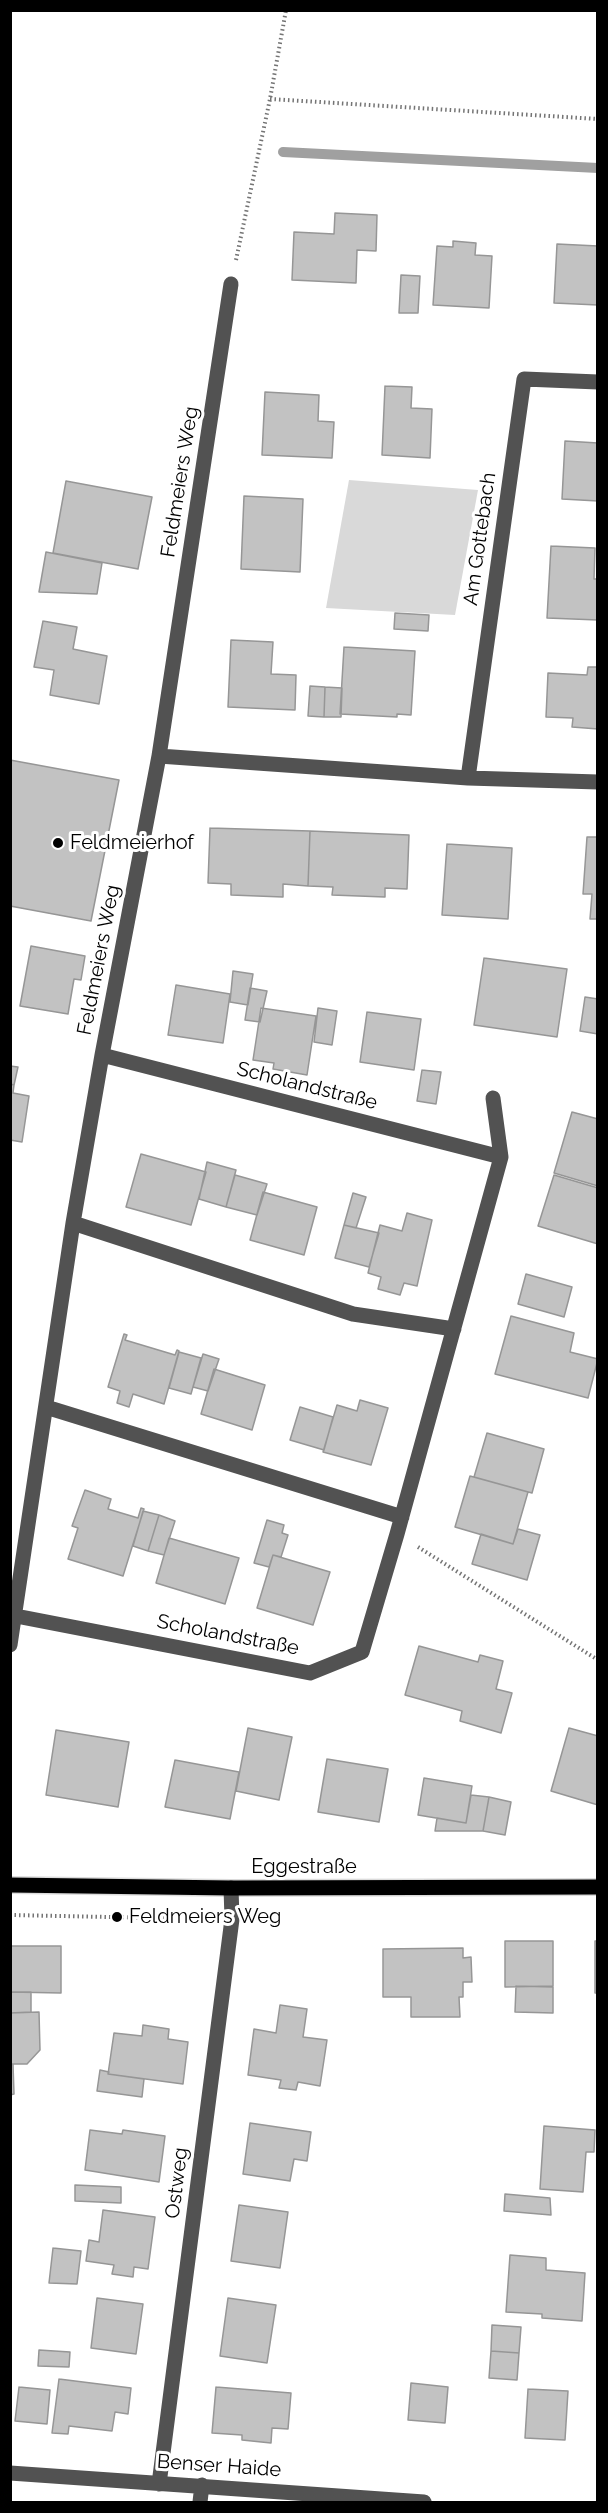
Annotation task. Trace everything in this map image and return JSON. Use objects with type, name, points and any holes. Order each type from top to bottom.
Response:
[{"type":"main road","name":"Eggestraße","points":[[10,1885],[231,1888],[597,1887]]},
{"type":"street","name":"Feldmeiers Weg","points":[[10,1645],[102,1055],[159,756],[231,284]]},
{"type":"street","name":"Am Gottebach","points":[[468,778],[524,379],[597,382]]},
{"type":"street","points":[[159,756],[468,778],[597,782]]},
{"type":"street","name":"Scholandstraße","points":[[102,1055],[501,1157]]},
{"type":"street","name":"Scholandstraße","points":[[15,1616],[310,1673],[362,1652],[402,1517],[501,1157],[493,1098]]},
{"type":"street","points":[[74,1223],[353,1314],[454,1329]]},
{"type":"street","points":[[46,1407],[402,1517]]},
{"type":"street","name":"Ostweg","points":[[159,2484],[232,1919],[231,1888]]},
{"type":"street","name":"Benser Haide","points":[[10,2473],[424,2502]]},
{"type":"street","points":[[200,2502],[202,2485]]},
{"type":"path","points":[[231,284],[270,99],[286,10]]},
{"type":"path","points":[[270,99],[597,119]]},
{"type":"path","points":[[397,1534],[597,1660]]},
{"type":"path","points":[[10,1915],[232,1919]]},
{"type":"shaded area","points":[[349,480],[478,490],[455,615],[326,608]]},
{"type":"building","points":[[335,213],[377,215],[376,251],[357,250],[356,283],[292,280],[294,232],[334,234]]},
{"type":"building","points":[[453,241],[476,243],[475,255],[492,256],[489,308],[433,305],[437,246],[453,247]]},
{"type":"building","points":[[557,244],[598,246],[598,305],[554,303]]},
{"type":"building","points":[[401,275],[420,276],[418,313],[399,313]]},
{"type":"building","points":[[385,386],[412,387],[411,408],[432,409],[430,458],[382,455]]},
{"type":"building","points":[[265,392],[319,395],[318,421],[334,422],[332,458],[262,455]]},
{"type":"building","points":[[565,441],[598,443],[598,501],[562,499]]},
{"type":"building","points":[[66,481],[152,497],[138,569],[53,553]]},
{"type":"building","points":[[244,496],[303,499],[300,572],[241,569]]},
{"type":"building","points":[[551,546],[595,548],[594,579],[598,579],[598,620],[547,618]]},
{"type":"building","points":[[46,552],[102,563],[97,594],[39,592]]},
{"type":"building","points":[[395,613],[429,615],[428,631],[394,629]]},
{"type":"building","points":[[43,621],[77,627],[73,649],[107,656],[99,704],[50,695],[54,670],[34,667]]},
{"type":"building","points":[[231,640],[273,642],[271,674],[296,675],[295,710],[228,707]]},
{"type":"building","points":[[344,647],[415,651],[411,715],[397,714],[397,717],[340,714]]},
{"type":"building","points":[[588,667],[598,667],[598,729],[572,727],[573,718],[546,717],[548,673],[587,675]]},
{"type":"building","points":[[310,686],[325,687],[324,717],[308,716]]},
{"type":"building","points":[[325,687],[342,688],[341,717],[324,717]]},
{"type":"building","name":"Feldmeierhof","points":[[10,760],[119,780],[91,921],[10,906]]},
{"type":"building","points":[[210,828],[310,831],[308,886],[283,884],[283,897],[231,895],[231,884],[208,883]]},
{"type":"building","points":[[310,831],[409,835],[407,889],[385,888],[385,897],[332,895],[333,887],[308,886]]},
{"type":"building","points":[[587,837],[598,837],[598,919],[590,919],[592,894],[583,894]]},
{"type":"building","points":[[447,844],[512,848],[508,919],[442,915]]},
{"type":"building","points":[[31,946],[85,956],[81,980],[74,979],[68,1014],[20,1006]]},
{"type":"building","points":[[484,958],[567,969],[557,1037],[474,1025]]},
{"type":"building","points":[[233,971],[253,974],[248,1005],[230,1002]]},
{"type":"building","points":[[176,985],[230,994],[223,1043],[168,1035]]},
{"type":"building","points":[[250,988],[267,991],[260,1022],[245,1020]]},
{"type":"building","points":[[585,997],[598,999],[598,1034],[580,1031]]},
{"type":"building","points":[[261,1008],[316,1016],[307,1075],[273,1069],[274,1063],[253,1060]]},
{"type":"building","points":[[318,1008],[337,1011],[332,1045],[314,1042]]},
{"type":"building","points":[[367,1012],[421,1019],[414,1070],[360,1062]]},
{"type":"building","points":[[10,1066],[18,1067],[14,1085],[10,1084]]},
{"type":"building","points":[[422,1070],[441,1072],[436,1104],[417,1101]]},
{"type":"building","points":[[10,1084],[14,1085],[13,1093],[29,1096],[22,1142],[10,1140]]},
{"type":"building","points":[[572,1112],[598,1119],[598,1186],[554,1173]]},
{"type":"building","points":[[141,1154],[206,1172],[191,1225],[126,1207]]},
{"type":"building","points":[[207,1162],[236,1170],[226,1207],[199,1199]]},
{"type":"building","points":[[235,1175],[267,1184],[257,1215],[226,1207]]},
{"type":"building","points":[[554,1175],[598,1188],[598,1244],[538,1226]]},
{"type":"building","points":[[263,1192],[317,1207],[304,1255],[250,1240]]},
{"type":"building","points":[[353,1193],[366,1197],[356,1228],[344,1225]]},
{"type":"building","points":[[407,1213],[432,1220],[417,1286],[404,1283],[400,1295],[378,1289],[381,1277],[368,1273],[380,1225],[402,1231]]},
{"type":"building","points":[[344,1225],[379,1233],[369,1267],[335,1258]]},
{"type":"building","points":[[526,1274],[572,1287],[564,1317],[518,1304]]},
{"type":"building","points":[[511,1316],[574,1333],[570,1352],[598,1359],[588,1398],[495,1374]]},
{"type":"building","points":[[124,1334],[127,1335],[125,1340],[175,1355],[177,1350],[179,1351],[164,1404],[133,1394],[129,1407],[117,1403],[120,1391],[108,1387]]},
{"type":"building","points":[[179,1352],[201,1358],[191,1394],[169,1388]]},
{"type":"building","points":[[203,1354],[219,1359],[208,1391],[193,1387]]},
{"type":"building","points":[[214,1369],[265,1385],[252,1430],[201,1414]]},
{"type":"building","points":[[360,1400],[388,1408],[371,1465],[323,1452],[337,1405],[357,1411]]},
{"type":"building","points":[[300,1407],[333,1417],[324,1450],[290,1440]]},
{"type":"building","points":[[487,1433],[544,1449],[532,1493],[474,1477]]},
{"type":"building","points":[[470,1476],[528,1492],[513,1544],[455,1527]]},
{"type":"building","points":[[85,1490],[111,1499],[108,1509],[138,1518],[141,1508],[144,1509],[123,1576],[68,1559],[78,1528],[72,1526]]},
{"type":"building","points":[[143,1511],[159,1515],[148,1551],[133,1546]]},
{"type":"building","points":[[159,1515],[175,1521],[164,1555],[148,1551]]},
{"type":"building","points":[[267,1520],[284,1525],[282,1533],[288,1535],[281,1557],[273,1555],[269,1567],[254,1563]]},
{"type":"building","points":[[518,1529],[540,1535],[527,1580],[472,1564],[481,1534],[513,1544]]},
{"type":"building","points":[[169,1538],[239,1558],[225,1604],[156,1583]]},
{"type":"building","points":[[273,1555],[330,1572],[313,1625],[257,1608]]},
{"type":"building","points":[[419,1646],[478,1662],[480,1655],[503,1661],[496,1689],[512,1693],[501,1733],[460,1721],[462,1711],[405,1695]]},
{"type":"building","points":[[248,1728],[292,1737],[279,1800],[236,1791]]},
{"type":"building","points":[[569,1728],[598,1736],[598,1805],[551,1791]]},
{"type":"building","points":[[56,1730],[129,1742],[118,1807],[46,1795]]},
{"type":"building","points":[[327,1759],[388,1769],[379,1822],[318,1812]]},
{"type":"building","points":[[175,1760],[239,1772],[230,1819],[165,1807]]},
{"type":"building","points":[[424,1778],[472,1786],[466,1823],[418,1815]]},
{"type":"building","points":[[471,1795],[489,1797],[483,1831],[435,1831],[437,1818],[466,1823]]},
{"type":"building","points":[[489,1797],[511,1802],[505,1835],[483,1831]]},
{"type":"building","points":[[505,1941],[553,1941],[553,1986],[505,1987]]},
{"type":"building","points":[[595,1941],[598,1941],[598,1993],[595,1993]]},
{"type":"building","points":[[10,1946],[61,1946],[61,1993],[10,1992]]},
{"type":"building","points":[[463,1948],[463,1958],[471,1957],[472,1982],[463,1982],[463,1997],[459,1997],[460,2017],[411,2017],[411,1997],[383,1997],[383,1949]]},
{"type":"building","points":[[516,1986],[553,1987],[553,2013],[515,2012]]},
{"type":"building","points":[[10,1992],[31,1992],[31,2012],[10,2013]]},
{"type":"building","points":[[280,2005],[307,2009],[303,2037],[327,2040],[320,2086],[298,2082],[296,2090],[279,2088],[281,2080],[248,2075],[254,2029],[276,2033]]},
{"type":"building","points":[[39,2012],[40,2050],[27,2064],[10,2064],[10,2013]]},
{"type":"building","points":[[143,2025],[169,2029],[168,2039],[188,2042],[183,2084],[108,2074],[114,2033],[142,2036]]},
{"type":"building","points":[[10,2064],[13,2064],[14,2094],[10,2095]]},
{"type":"building","points":[[100,2070],[109,2072],[108,2074],[144,2079],[142,2097],[97,2091]]},
{"type":"building","points":[[250,2123],[311,2132],[307,2161],[294,2159],[290,2181],[243,2174]]},
{"type":"building","points":[[544,2126],[595,2130],[594,2152],[586,2152],[583,2192],[540,2189]]},
{"type":"building","points":[[90,2130],[122,2134],[123,2130],[165,2136],[159,2182],[85,2170]]},
{"type":"building","points":[[75,2185],[121,2187],[121,2203],[75,2201]]},
{"type":"building","points":[[505,2194],[550,2198],[551,2215],[504,2211]]},
{"type":"building","points":[[239,2205],[288,2212],[280,2268],[231,2261]]},
{"type":"building","points":[[103,2210],[155,2217],[148,2269],[134,2267],[133,2277],[112,2274],[114,2265],[86,2261],[89,2240],[99,2242]]},
{"type":"building","points":[[53,2248],[81,2251],[77,2284],[49,2283]]},
{"type":"building","points":[[510,2255],[546,2258],[546,2270],[585,2273],[582,2321],[542,2318],[542,2314],[506,2312]]},
{"type":"building","points":[[97,2298],[143,2304],[136,2354],[91,2348]]},
{"type":"building","points":[[228,2298],[276,2305],[267,2363],[220,2356]]},
{"type":"building","points":[[492,2325],[521,2327],[519,2353],[491,2351]]},
{"type":"building","points":[[39,2350],[70,2352],[69,2367],[38,2366]]},
{"type":"building","points":[[491,2351],[519,2353],[517,2380],[489,2378]]},
{"type":"building","points":[[59,2379],[131,2388],[128,2414],[115,2412],[112,2431],[69,2426],[68,2434],[52,2433]]},
{"type":"building","points":[[411,2383],[448,2387],[445,2423],[408,2420]]},
{"type":"building","points":[[19,2387],[50,2390],[47,2424],[15,2421]]},
{"type":"building","points":[[216,2387],[291,2393],[288,2429],[272,2428],[271,2443],[242,2440],[242,2435],[212,2433]]},
{"type":"building","points":[[528,2389],[568,2391],[565,2440],[525,2438]]},
{"type":"waterway","points":[[283,152],[598,168]]},
{"type":"place","name":"Feldmeierhof","points":[[58,843]]},
{"type":"place","name":"Feldmeiers Weg","points":[[117,1917]]}]
